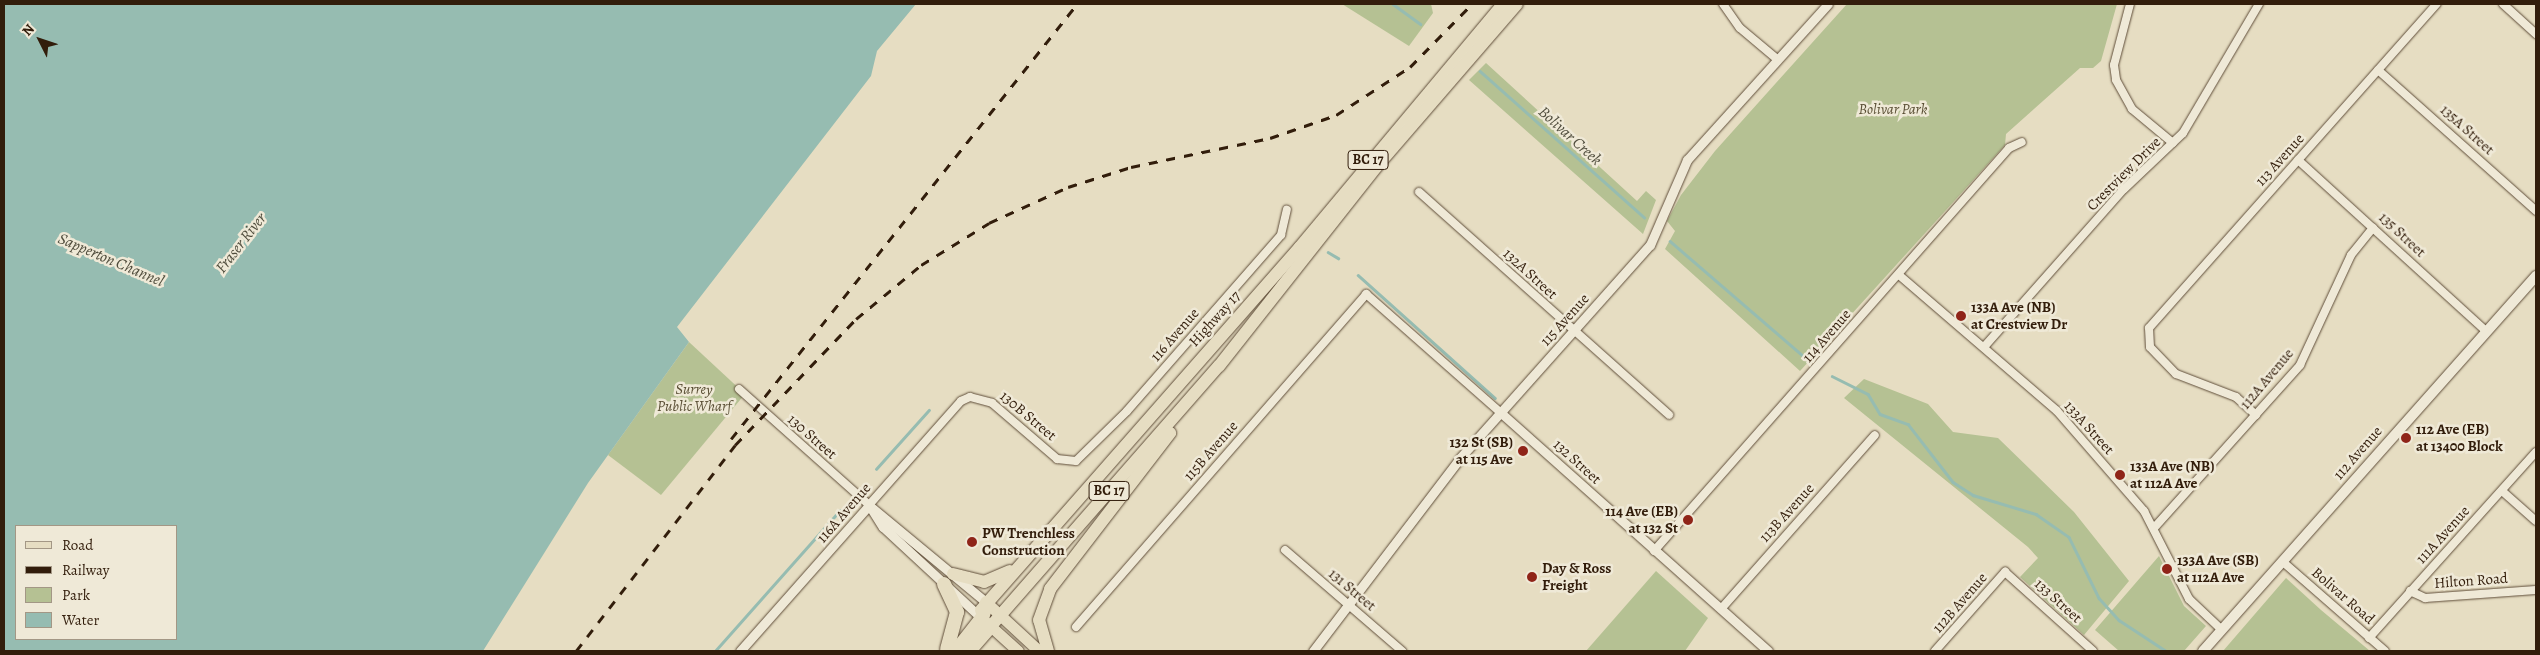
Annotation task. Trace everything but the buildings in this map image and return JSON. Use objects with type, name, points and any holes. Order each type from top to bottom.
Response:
[{"type":"highway","name":"Highway 17","points":[[987,603],[1300,247],[1503,4]]},
{"type":"highway","name":"Highway 17","points":[[949,650],[987,619],[1219,366],[1378,166],[1517,4]]},
{"type":"highway","points":[[1048,651],[1039,620],[1050,589],[1219,366]]},
{"type":"highway","points":[[949,650],[957,612],[949,579],[984,582],[1018,567]]},
{"type":"highway","points":[[987,603],[987,619]]},
{"type":"highway","name":"Highway 17","points":[[969,651],[987,619]]},
{"type":"main road","name":"112 Avenue","points":[[2203,651],[2536,276]]},
{"type":"main road","points":[[987,619],[1018,651]]},
{"type":"main road","points":[[987,619],[1039,651]]},
{"type":"street","points":[[1723,4],[1740,28],[1777,59]]},
{"type":"street","name":"115 Avenue","points":[[1313,651],[1500,412],[1650,245],[1687,160],[1828,4]]},
{"type":"street","points":[[2130,4],[2114,65],[2116,80],[2132,109],[2174,143]]},
{"type":"street","name":"Crestview Drive","points":[[1984,347],[2124,190],[2174,143],[2204,102],[2260,4]]},
{"type":"street","name":"113 Avenue","points":[[2256,415],[2236,397],[2176,374],[2150,347],[2146,336],[2298,160],[2437,4]]},
{"type":"street","points":[[2503,4],[2536,34]]},
{"type":"street","name":"135A Street","points":[[2378,70],[2536,211]]},
{"type":"street","name":"114 Avenue","points":[[1654,551],[2009,148],[2022,142]]},
{"type":"street","name":"135 Street","points":[[2298,160],[2486,331]]},
{"type":"street","name":"132A Street","points":[[1419,192],[1573,332],[1669,415]]},
{"type":"street","name":"116 Avenue","points":[[1066,462],[1084,457],[1281,235],[1287,210]]},
{"type":"street","name":"112A Avenue","points":[[2154,528],[2256,415],[2304,358],[2352,255],[2373,228]]},
{"type":"street","name":"133A Street","points":[[1899,275],[2057,411],[2154,528],[2189,599],[2222,630]]},
{"type":"street","name":"132 Street","points":[[1366,294],[1768,651]]},
{"type":"street","name":"115B Avenue","points":[[1076,627],[1366,294]]},
{"type":"street","name":"130 Street","points":[[739,388],[869,505],[890,518],[987,619]]},
{"type":"street","name":"130B Street","points":[[970,397],[992,403],[1066,462]]},
{"type":"street","name":"116A Avenue","points":[[740,651],[961,401],[970,397]]},
{"type":"street","name":"113B Avenue","points":[[1721,609],[1875,435]]},
{"type":"street","name":"111A Avenue","points":[[2369,638],[2536,452]]},
{"type":"street","points":[[2502,491],[2536,521]]},
{"type":"street","name":"130 Street","points":[[869,505],[883,527],[949,579],[987,603]]},
{"type":"street","name":"131 Street","points":[[1284,550],[1402,651]]},
{"type":"street","name":"Bolivar Road","points":[[2283,562],[2385,651]]},
{"type":"street","name":"112B Avenue","points":[[1935,651],[2005,572]]},
{"type":"street","name":"133 Street","points":[[2005,572],[2093,651]]},
{"type":"street","name":"Hilton Road","points":[[2410,591],[2425,598],[2536,590]]},
{"type":"green space","points":[[1342,4],[1431,4],[1433,13],[1409,46]]},
{"type":"green space","name":"Bolivar Park","points":[[1847,4],[2117,4],[2101,61],[2093,68],[2080,68],[2006,134],[2005,145],[1800,371],[1665,249],[1675,231],[1667,221],[1681,195],[1715,151]]},
{"type":"green space","points":[[1486,63],[1637,201],[1646,191],[1656,200],[1643,234],[1469,80]]},
{"type":"green space","name":"Surrey Public Wharf","points":[[689,342],[745,394],[661,495],[608,455]]},
{"type":"green space","points":[[1864,379],[1928,404],[1953,432],[1998,438],[2074,512],[2129,581],[2084,635],[2020,577],[2038,558],[2028,547],[1844,398]]},
{"type":"green space","points":[[2159,556],[2184,606],[2206,626],[2184,651],[2119,651],[2095,630]]},
{"type":"green space","points":[[1656,571],[1708,618],[1685,651],[1586,651]]},
{"type":"green space","points":[[2286,578],[2321,610],[2370,651],[2223,651]]},
{"type":"water","points":[[4,4],[916,4],[877,51],[871,76],[677,327],[689,342],[588,483],[483,651],[4,651]]},
{"type":"waterway","name":"Bolivar Creek","points":[[1393,4],[1421,24]]},
{"type":"waterway","name":"Bolivar Creek","points":[[1480,71],[1644,217]]},
{"type":"waterway","name":"Bolivar Creek","points":[[1670,241],[1808,360]]},
{"type":"waterway","points":[[1328,252],[1338,258]]},
{"type":"waterway","points":[[1358,275],[1495,398]]},
{"type":"waterway","name":"Bolivar Creek","points":[[1832,376],[1868,394],[1880,414],[1908,424],[1953,482],[1973,495],[2036,514],[2069,537],[2099,598],[2119,620],[2166,651]]},
{"type":"waterway","points":[[876,469],[929,410]]},
{"type":"waterway","points":[[715,651],[840,510]]},
{"type":"railway","points":[[731,439],[1077,4]]},
{"type":"railway","points":[[576,651],[735,445],[856,319],[921,265],[989,223],[1068,187],[1131,167],[1270,138],[1336,115],[1410,67],[1472,4]]},
{"type":"place","name":"133A Ave (NB) at Crestview Dr","points":[[1961,316]]},
{"type":"place","name":"112 Ave (EB) at 13400 Block","points":[[2406,438]]},
{"type":"place","name":"132 St (SB) at 115 Ave","points":[[1523,451]]},
{"type":"place","name":"133A Ave (NB) at 112A Ave","points":[[2120,475]]},
{"type":"place","name":"114 Ave (EB) at 132 St","points":[[1688,520]]},
{"type":"place","name":"PW Trenchless Construction","points":[[972,542]]},
{"type":"place","name":"133A Ave (SB) at 112A Ave","points":[[2167,569]]},
{"type":"place","name":"Day & Ross Freight","points":[[1532,577]]},
{"type":"water label","name":"Fraser River","points":[[241,243]]},
{"type":"water label","name":"Sapperton Channel","points":[[111,260]]}]
